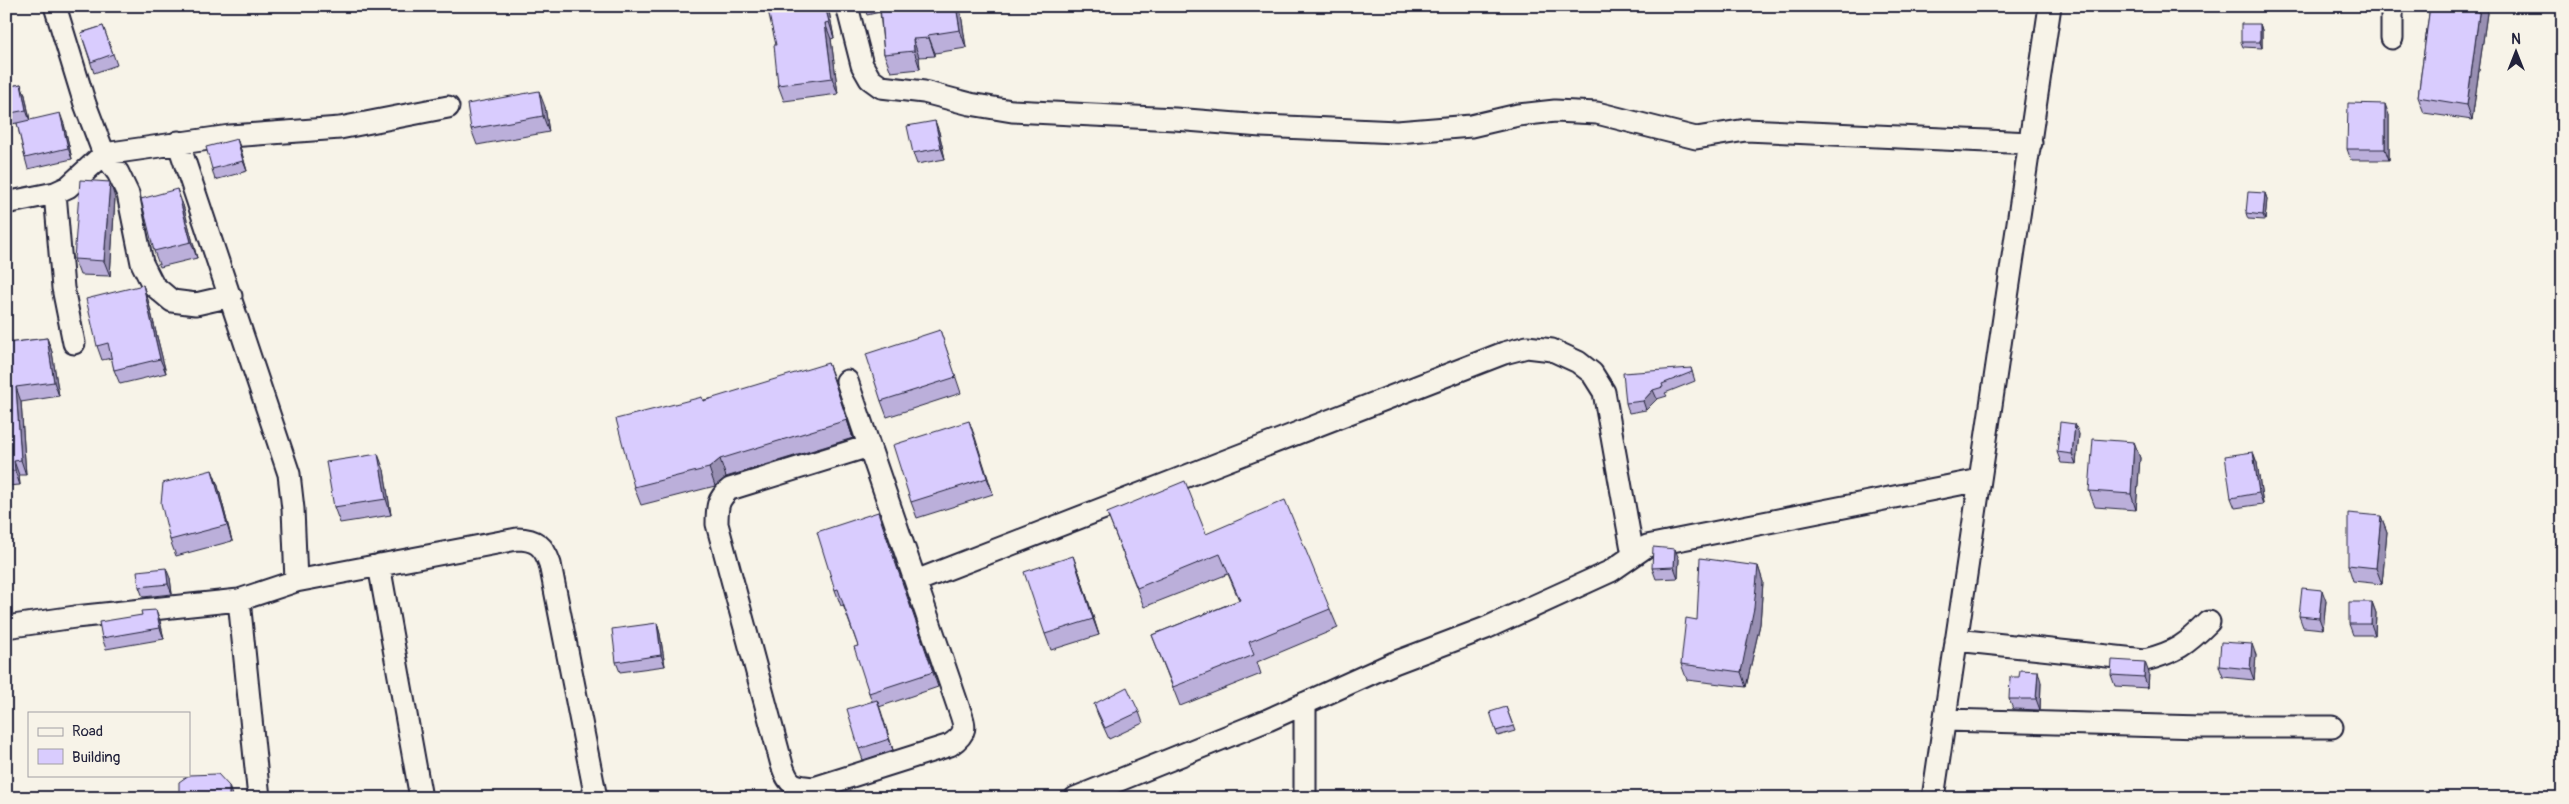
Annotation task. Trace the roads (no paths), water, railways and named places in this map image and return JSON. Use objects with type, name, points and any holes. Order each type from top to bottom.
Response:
[{"type":"street","points":[[55,6],[85,104],[104,154],[118,173],[128,194],[142,263],[153,285],[172,302],[196,304],[231,296]]},
{"type":"street","points":[[847,6],[862,65],[870,79],[881,87],[924,92],[970,104],[1012,111],[1397,132],[1471,126],[1518,115],[1555,111],[1597,113],[1696,138],[1746,130],[2031,143]]},
{"type":"street","points":[[1933,798],[2050,6]]},
{"type":"street","points":[[2392,6],[2392,38]]},
{"type":"street","points":[[6,203],[54,193],[68,187],[104,154],[178,142],[340,128],[448,107]]},
{"type":"street","points":[[178,142],[289,474],[296,581]]},
{"type":"street","points":[[54,193],[63,288],[74,342]]},
{"type":"street","points":[[916,581],[1495,357],[1527,347],[1552,350],[1578,362],[1592,373],[1604,392],[1633,555]]},
{"type":"street","points":[[847,381],[965,726],[961,737],[950,744],[814,788],[796,786],[787,780],[782,765],[717,524],[717,507],[721,496],[730,489],[869,446]]},
{"type":"street","points":[[1075,798],[1305,704],[1394,663],[1486,628],[1611,571],[1647,546],[1980,480]]},
{"type":"street","points":[[6,627],[75,617],[239,600],[296,581],[516,539],[528,539],[539,544],[545,551],[550,564],[596,798]]},
{"type":"street","points":[[379,565],[421,798]]},
{"type":"street","points":[[239,600],[259,798]]},
{"type":"street","points":[[1956,640],[2145,660],[2170,654],[2192,640],[2209,622]]},
{"type":"street","points":[[1305,704],[1305,798]]},
{"type":"street","points":[[1945,720],[2201,728],[2332,727]]}]
